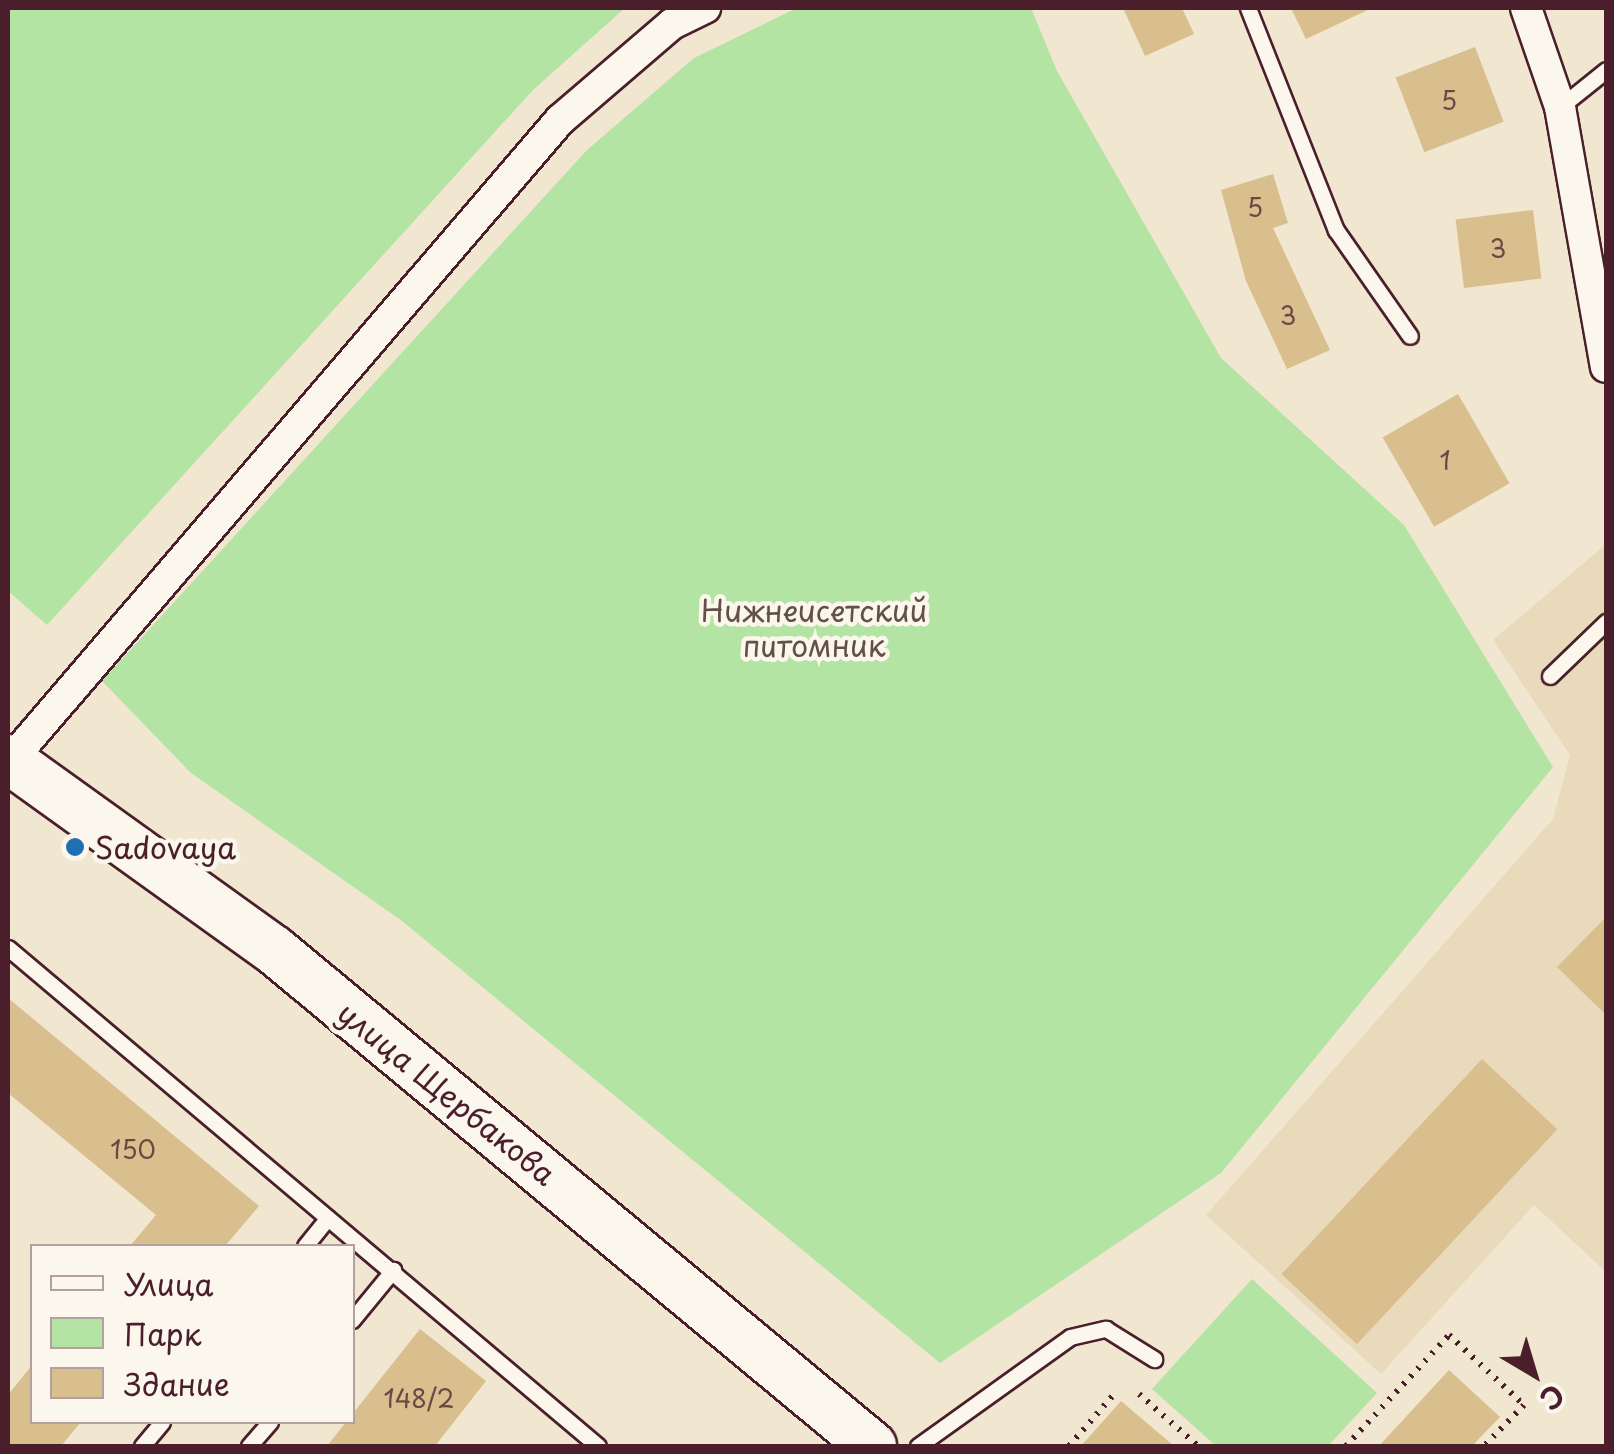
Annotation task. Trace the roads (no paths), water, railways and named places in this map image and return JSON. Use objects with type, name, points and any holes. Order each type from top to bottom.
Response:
[{"type":"main road","name":"улица Щербакова","points":[[8,761],[274,950],[872,1446]]},
{"type":"street","points":[[8,761],[560,120],[672,24],[704,8]]},
{"type":"street","points":[[1526,8],[1560,107],[1606,367]]},
{"type":"lane","points":[[1248,8],[1336,230],[1410,336]]},
{"type":"lane","points":[[1560,107],[1606,70]]},
{"type":"lane","points":[[1550,676],[1606,622]]},
{"type":"lane","points":[[8,948],[598,1446]]},
{"type":"lane","points":[[307,1244],[328,1218]]},
{"type":"lane","points":[[355,1316],[393,1270]]},
{"type":"lane","points":[[918,1446],[1070,1337],[1106,1329],[1154,1359]]},
{"type":"lane","points":[[142,1446],[160,1424]]},
{"type":"lane","points":[[250,1446],[268,1424]]},
{"type":"place","name":"Sadovaya","points":[[75,847]]},
{"type":"park label","name":"Нижнеисетский питомник","points":[[814,627]]}]
